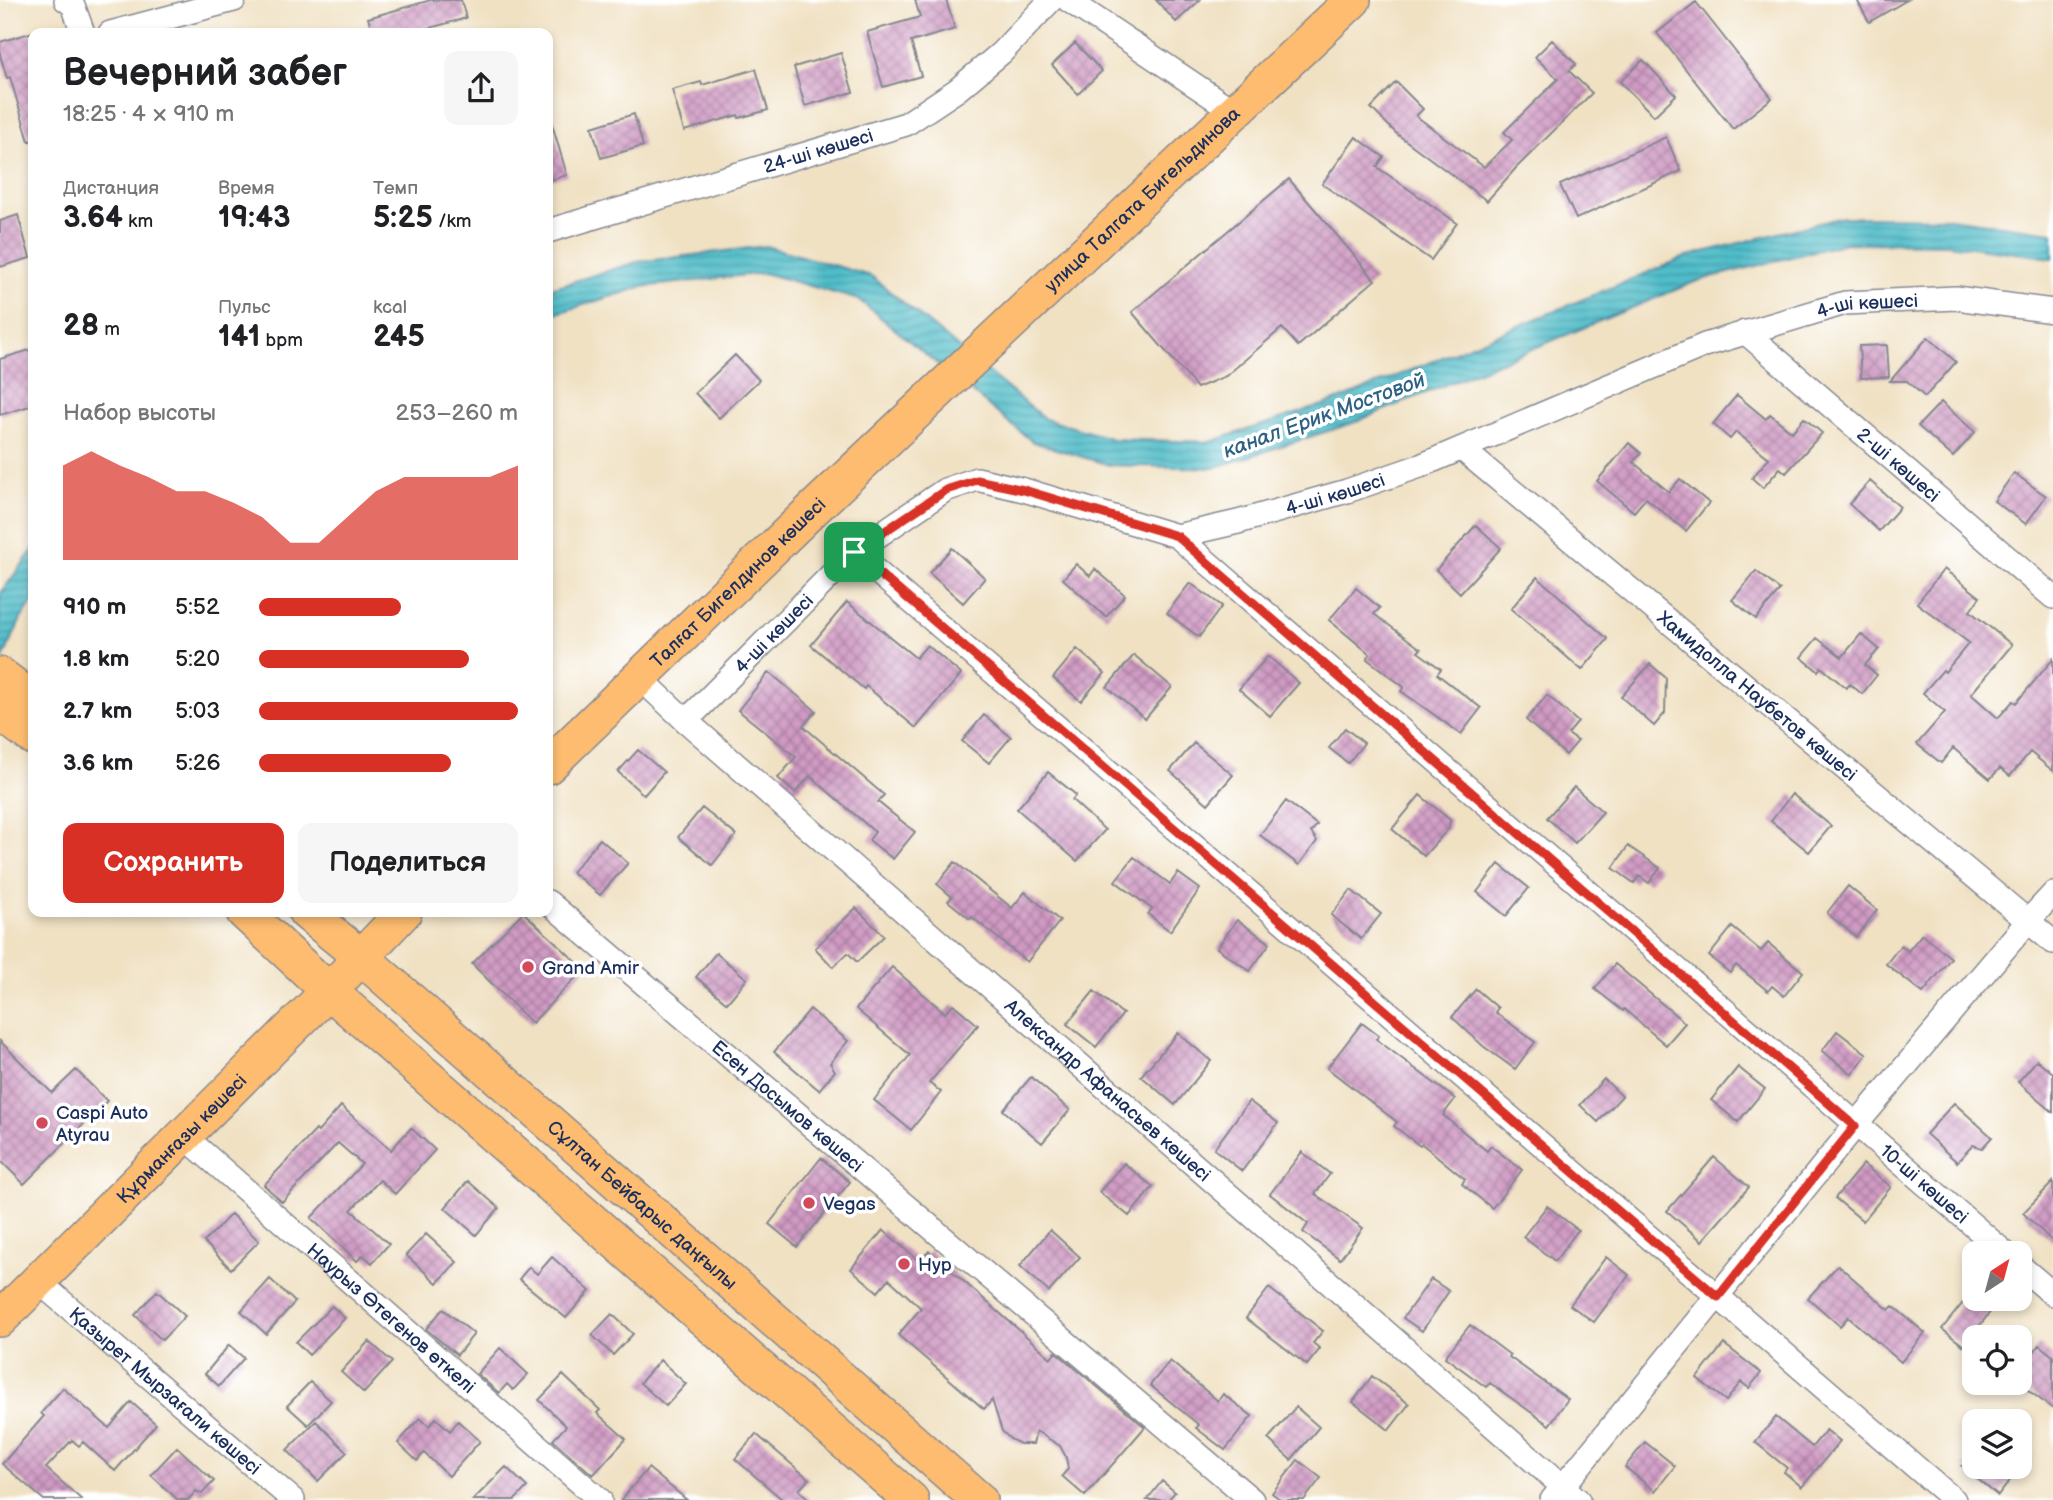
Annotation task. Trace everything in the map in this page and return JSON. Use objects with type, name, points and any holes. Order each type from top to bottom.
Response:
[{"type":"main road","name":"улица Талгата Бигельдинова","points":[[929,400],[1353,0]]},
{"type":"main road","name":"Талғат Бигелдинов көшесі","points":[[553,761],[929,400]]},
{"type":"main road","points":[[0,675],[28,696]]},
{"type":"main road","points":[[0,712],[28,733]]},
{"type":"main road","points":[[249,917],[329,991],[911,1500]]},
{"type":"main road","name":"Сұлтан Бейбарыс даңғылы","points":[[312,917],[979,1500]]},
{"type":"main road","points":[[315,917],[355,932],[371,932],[398,917]]},
{"type":"main road","points":[[361,957],[399,917]]},
{"type":"main road","points":[[391,984],[383,954],[386,940],[399,917]]},
{"type":"main road","points":[[279,944],[294,975],[298,992],[296,1011],[289,1031]]},
{"type":"main road","name":"Құрманғазы көшесі","points":[[0,1318],[361,957]]},
{"type":"main road","points":[[289,1031],[326,1013],[343,1015],[369,1026]]},
{"type":"street","points":[[66,0],[73,5],[87,28]]},
{"type":"street","points":[[129,28],[234,0]]},
{"type":"street","name":"24-ші көшесі","points":[[553,230],[906,124],[966,83],[1001,53],[1051,0]]},
{"type":"street","points":[[1068,0],[1235,112]]},
{"type":"street","name":"4-ші көшесі","points":[[687,721],[854,552],[946,490],[977,480],[1024,490],[1177,536],[1347,491],[1420,466],[1706,345],[1844,303],[1956,299],[2053,311]]},
{"type":"street","name":"2-ші көшесі","points":[[1745,332],[2053,597]]},
{"type":"street","name":"Хамидолла Наубетов көшесі","points":[[1462,449],[2053,943]]},
{"type":"street","name":"10-ші көшесі","points":[[1177,536],[1991,1241]]},
{"type":"street","points":[[854,552],[1954,1500]]},
{"type":"street","name":"Александр Афанасьев көшесі","points":[[639,677],[1564,1496]]},
{"type":"street","points":[[1564,1496],[1855,1126],[2053,894]]},
{"type":"street","name":"Есен Досымов көшесі","points":[[553,906],[1252,1500]]},
{"type":"street","name":"Наурыз Өтегенов өткелі","points":[[184,1136],[600,1500]]},
{"type":"street","points":[[2032,1276],[2053,1294]]},
{"type":"street","name":"Қазырет Мырзағали көшесі","points":[[38,1281],[293,1500]]},
{"type":"water","name":"канал Ерик Мостовой","points":[[1843,217],[1950,218],[2053,232],[2053,258],[1948,244],[1846,243],[1697,281],[1350,424],[1213,468],[1109,465],[1033,442],[859,300],[764,273],[642,287],[553,314],[553,287],[637,262],[766,246],[871,276],[1045,419],[1113,439],[1210,442],[1341,399],[1688,256]]},
{"type":"water","points":[[28,557],[28,608],[0,665],[0,594]]},
{"type":"building","points":[[431,0],[461,0],[466,18],[430,28],[371,28],[368,18]]},
{"type":"building","points":[[915,0],[946,0],[955,29],[911,42],[921,76],[883,87],[867,32],[920,17]]},
{"type":"building","points":[[1156,0],[1200,0],[1176,22]]},
{"type":"building","points":[[1857,0],[1907,0],[1869,22]]},
{"type":"building","points":[[1696,2],[1772,98],[1733,129],[1657,33]]},
{"type":"building","points":[[28,34],[28,138],[10,77],[7,78],[0,55],[0,42]]},
{"type":"building","points":[[1552,40],[1576,64],[1569,71],[1592,93],[1516,168],[1487,201],[1397,134],[1371,108],[1396,82],[1423,109],[1416,116],[1484,167],[1512,140],[1504,132],[1558,79],[1535,57]]},
{"type":"building","points":[[1075,43],[1102,71],[1078,94],[1052,65]]},
{"type":"building","points":[[841,53],[853,92],[805,106],[794,67]]},
{"type":"building","points":[[1643,60],[1676,95],[1654,116],[1620,82]]},
{"type":"building","points":[[756,69],[768,110],[739,118],[738,115],[684,131],[672,90],[701,82],[702,85]]},
{"type":"building","points":[[634,114],[643,146],[601,158],[592,127]]},
{"type":"building","points":[[553,127],[567,175],[553,179]]},
{"type":"building","points":[[1356,137],[1384,157],[1377,167],[1457,223],[1431,260],[1322,184]]},
{"type":"building","points":[[1666,137],[1681,171],[1576,219],[1560,185]]},
{"type":"building","points":[[1289,179],[1375,280],[1298,346],[1282,328],[1226,376],[1197,388],[1132,312]]},
{"type":"building","points":[[18,215],[28,259],[0,267],[0,221]]},
{"type":"building","points":[[1928,337],[1956,362],[1925,397],[1907,381],[1890,381]]},
{"type":"building","points":[[1887,345],[1889,377],[1861,378],[1859,346]]},
{"type":"building","points":[[28,351],[28,407],[0,415],[0,359]]},
{"type":"building","points":[[735,355],[759,380],[719,418],[695,393]]},
{"type":"building","points":[[1737,395],[1766,419],[1770,414],[1792,432],[1804,418],[1822,433],[1786,473],[1780,468],[1763,488],[1752,478],[1769,458],[1736,432],[1730,439],[1713,424]]},
{"type":"building","points":[[1941,402],[1975,432],[1953,457],[1918,426]]},
{"type":"building","points":[[1629,443],[1641,453],[1633,462],[1669,492],[1680,479],[1709,503],[1686,531],[1646,498],[1634,512],[1597,481]]},
{"type":"building","points":[[2014,473],[2046,496],[2026,524],[1994,501]]},
{"type":"building","points":[[1870,481],[1900,507],[1879,531],[1849,504]]},
{"type":"building","points":[[1476,525],[1501,548],[1460,593],[1436,570]]},
{"type":"building","points":[[952,548],[985,578],[963,603],[929,573]]},
{"type":"building","points":[[1076,564],[1090,576],[1095,569],[1125,595],[1106,617],[1063,579]]},
{"type":"building","points":[[1944,569],[1980,597],[1970,611],[2012,645],[1971,694],[1998,718],[2013,701],[2016,703],[2053,659],[2053,771],[2030,752],[2010,776],[2000,768],[1990,779],[1953,748],[1941,763],[1917,744],[1945,712],[1923,693],[1969,643],[1917,603]]},
{"type":"building","points":[[1756,571],[1780,590],[1756,619],[1732,600]]},
{"type":"building","points":[[1537,577],[1608,639],[1582,670],[1511,609]]},
{"type":"building","points":[[1190,583],[1222,606],[1199,637],[1167,613]]},
{"type":"building","points":[[1356,588],[1380,608],[1374,614],[1421,649],[1418,652],[1441,669],[1437,674],[1481,708],[1461,734],[1401,691],[1404,687],[1367,659],[1370,654],[1329,620]]},
{"type":"building","points":[[847,602],[916,658],[927,645],[961,674],[916,728],[811,645]]},
{"type":"building","points":[[1861,634],[1879,649],[1865,665],[1877,675],[1862,694],[1850,684],[1846,688],[1821,667],[1818,671],[1801,657],[1817,638],[1842,657]]},
{"type":"building","points":[[1077,649],[1105,673],[1081,701],[1053,678]]},
{"type":"building","points":[[1134,655],[1172,687],[1145,719],[1107,687]]},
{"type":"building","points":[[1268,656],[1299,683],[1270,716],[1239,689]]},
{"type":"building","points":[[1650,664],[1666,678],[1665,713],[1654,726],[1621,697]]},
{"type":"building","points":[[769,672],[816,711],[803,726],[884,795],[878,802],[915,832],[893,859],[869,840],[875,832],[810,776],[795,793],[778,778],[796,757],[738,710]]},
{"type":"building","points":[[1547,695],[1578,722],[1568,734],[1578,741],[1566,755],[1526,720]]},
{"type":"building","points":[[984,715],[1011,737],[989,763],[962,741]]},
{"type":"building","points":[[1345,728],[1364,743],[1348,763],[1329,748]]},
{"type":"building","points":[[1194,743],[1233,775],[1208,804],[1170,771]]},
{"type":"building","points":[[638,750],[664,772],[644,795],[618,772]]},
{"type":"building","points":[[1048,772],[1076,795],[1072,800],[1105,830],[1077,861],[1017,809]]},
{"type":"building","points":[[1574,787],[1603,812],[1575,843],[1547,818]]},
{"type":"building","points":[[1792,794],[1831,826],[1809,852],[1771,821]]},
{"type":"building","points":[[1420,795],[1450,820],[1449,828],[1424,856],[1392,829]]},
{"type":"building","points":[[1286,801],[1317,825],[1311,832],[1317,841],[1299,865],[1260,835]]},
{"type":"building","points":[[702,808],[736,835],[712,865],[678,837]]},
{"type":"building","points":[[600,839],[628,863],[600,895],[572,872]]},
{"type":"building","points":[[1628,846],[1660,868],[1649,883],[1639,876],[1634,883],[1613,868]]},
{"type":"building","points":[[1134,857],[1170,884],[1178,873],[1200,889],[1170,931],[1148,914],[1152,909],[1115,881]]},
{"type":"building","points":[[955,862],[1012,908],[1025,892],[1060,921],[1027,962],[948,901],[952,897],[937,884]]},
{"type":"building","points":[[1499,864],[1529,888],[1506,916],[1477,892]]},
{"type":"building","points":[[1848,886],[1877,910],[1856,937],[1827,913]]},
{"type":"building","points":[[1351,890],[1381,914],[1361,939],[1331,915]]},
{"type":"building","points":[[856,908],[884,936],[857,962],[848,953],[833,967],[815,948]]},
{"type":"building","name":"Grand Amir","points":[[518,917],[528,917],[584,969],[532,1023],[472,964]]},
{"type":"building","points":[[1237,920],[1270,943],[1250,971],[1217,948]]},
{"type":"building","points":[[1732,927],[1761,951],[1768,943],[1803,972],[1784,996],[1772,986],[1768,991],[1736,965],[1730,973],[1709,956]]},
{"type":"building","points":[[1922,934],[1951,958],[1923,993],[1886,964],[1901,945],[1908,951]]},
{"type":"building","points":[[716,953],[747,979],[727,1003],[696,977]]},
{"type":"building","points":[[1615,964],[1685,1023],[1666,1045],[1624,1009],[1623,1011],[1595,989]]},
{"type":"building","points":[[892,967],[945,1013],[953,1004],[978,1025],[929,1083],[941,1092],[911,1130],[874,1100],[910,1055],[856,1009]]},
{"type":"building","points":[[1476,989],[1498,1008],[1495,1012],[1535,1042],[1515,1069],[1483,1046],[1452,1017]]},
{"type":"building","points":[[1094,991],[1123,1014],[1096,1047],[1067,1024]]},
{"type":"building","points":[[810,1009],[848,1041],[830,1063],[835,1071],[819,1090],[774,1052]]},
{"type":"building","points":[[1362,1023],[1379,1036],[1376,1039],[1455,1099],[1443,1115],[1487,1151],[1491,1146],[1522,1170],[1492,1208],[1462,1184],[1465,1179],[1422,1144],[1420,1146],[1394,1126],[1397,1122],[1327,1068]]},
{"type":"building","points":[[1837,1031],[1867,1054],[1852,1074],[1822,1051]]},
{"type":"building","points":[[1178,1033],[1211,1061],[1175,1105],[1141,1076]]},
{"type":"building","name":"Caspi Auto Atyrau","points":[[0,1041],[52,1093],[76,1070],[107,1101],[24,1184],[0,1160]]},
{"type":"building","points":[[2037,1060],[2053,1073],[2053,1112],[2018,1082]]},
{"type":"building","points":[[1738,1067],[1765,1089],[1738,1122],[1711,1100]]},
{"type":"building","points":[[1031,1077],[1070,1110],[1042,1143],[1003,1110]]},
{"type":"building","points":[[1604,1079],[1622,1096],[1598,1122],[1580,1105]]},
{"type":"building","points":[[1249,1101],[1278,1123],[1242,1171],[1214,1149]]},
{"type":"building","points":[[1954,1103],[1992,1137],[1982,1148],[1973,1145],[1957,1162],[1926,1134]]},
{"type":"building","points":[[341,1106],[391,1150],[411,1128],[435,1150],[395,1194],[380,1180],[351,1210],[389,1244],[372,1263],[363,1255],[357,1261],[311,1218],[362,1164],[338,1143],[282,1202],[264,1185]]},
{"type":"building","points":[[1302,1152],[1330,1174],[1315,1194],[1363,1228],[1340,1259],[1303,1232],[1308,1224],[1270,1194]]},
{"type":"building","points":[[1714,1157],[1749,1187],[1702,1241],[1667,1211]]},
{"type":"building","name":"Vegas","points":[[821,1158],[850,1182],[797,1247],[769,1224]]},
{"type":"building","points":[[1124,1163],[1153,1187],[1129,1216],[1099,1192]]},
{"type":"building","points":[[1863,1164],[1891,1187],[1863,1221],[1835,1198]]},
{"type":"building","points":[[468,1181],[499,1208],[476,1235],[445,1208]]},
{"type":"building","points":[[2053,1182],[2053,1242],[2023,1213]]},
{"type":"building","points":[[1547,1206],[1578,1230],[1555,1261],[1523,1237]]},
{"type":"building","points":[[231,1214],[259,1241],[231,1269],[204,1242]]},
{"type":"building","points":[[883,1230],[919,1261],[929,1251],[1051,1358],[1056,1352],[1145,1427],[1085,1496],[1062,1476],[1068,1469],[1060,1446],[1036,1431],[1033,1444],[1020,1444],[1010,1439],[1002,1431],[992,1400],[984,1409],[898,1335],[921,1308],[889,1279],[878,1292],[851,1269]]},
{"type":"building","points":[[1050,1230],[1080,1257],[1049,1292],[1020,1266]]},
{"type":"building","points":[[426,1234],[457,1262],[437,1283],[406,1255]]},
{"type":"building","points":[[552,1257],[590,1291],[566,1318],[519,1279],[529,1267],[537,1274]]},
{"type":"building","points":[[1606,1257],[1629,1275],[1594,1322],[1570,1305]]},
{"type":"building","points":[[1838,1265],[1889,1310],[1893,1306],[1925,1333],[1901,1362],[1848,1317],[1840,1326],[1808,1298]]},
{"type":"building","points":[[270,1279],[295,1302],[266,1334],[241,1311]]},
{"type":"building","points":[[1431,1279],[1449,1291],[1422,1331],[1403,1318]]},
{"type":"building","points":[[1269,1288],[1323,1331],[1313,1343],[1320,1349],[1307,1365],[1246,1318]]},
{"type":"building","points":[[157,1291],[185,1316],[162,1340],[135,1315]]},
{"type":"building","points":[[1962,1304],[1962,1311],[1991,1311],[1980,1325],[1962,1325],[1962,1344],[1942,1329]]},
{"type":"building","points":[[332,1306],[345,1318],[309,1355],[296,1342]]},
{"type":"building","points":[[443,1309],[474,1334],[457,1355],[426,1329]]},
{"type":"building","points":[[612,1314],[633,1334],[613,1355],[592,1335]]},
{"type":"building","points":[[1470,1325],[1568,1399],[1549,1425],[1490,1383],[1486,1387],[1445,1357]]},
{"type":"building","points":[[369,1341],[392,1362],[364,1393],[341,1372]]},
{"type":"building","points":[[1724,1344],[1761,1373],[1749,1388],[1741,1382],[1726,1401],[1697,1378]]},
{"type":"building","points":[[229,1345],[244,1358],[219,1386],[205,1374]]},
{"type":"building","points":[[2039,1345],[2053,1356],[2053,1409],[2032,1393],[2032,1355]]},
{"type":"building","points":[[500,1348],[528,1374],[513,1390],[507,1384],[499,1393],[477,1374]]},
{"type":"building","points":[[660,1360],[686,1384],[666,1406],[640,1383]]},
{"type":"building","points":[[1170,1361],[1218,1401],[1223,1394],[1252,1416],[1225,1450],[1196,1428],[1199,1425],[1150,1385]]},
{"type":"building","points":[[563,1375],[600,1410],[597,1413],[626,1439],[593,1475],[553,1440],[566,1426],[539,1400]]},
{"type":"building","points":[[1372,1376],[1409,1404],[1389,1430],[1353,1402]]},
{"type":"building","points":[[310,1382],[331,1401],[308,1425],[287,1406]]},
{"type":"building","points":[[63,1388],[109,1428],[131,1402],[156,1424],[115,1471],[83,1442],[79,1446],[72,1440],[46,1468],[82,1500],[44,1500],[2,1464],[44,1416],[41,1413]]},
{"type":"building","points":[[1296,1407],[1319,1427],[1291,1460],[1268,1439]]},
{"type":"building","points":[[1776,1417],[1812,1447],[1826,1430],[1840,1441],[1802,1487],[1784,1472],[1787,1468],[1755,1442]]},
{"type":"building","points":[[420,1418],[429,1426],[436,1418],[450,1431],[458,1421],[480,1441],[449,1476],[424,1453],[417,1461],[398,1443]]},
{"type":"building","points":[[316,1421],[347,1452],[318,1481],[287,1450]]},
{"type":"building","points":[[756,1434],[809,1479],[799,1490],[810,1500],[783,1500],[735,1459]]},
{"type":"building","points":[[1645,1442],[1675,1466],[1655,1491],[1625,1467]]},
{"type":"building","points":[[177,1447],[214,1481],[202,1494],[196,1491],[188,1500],[178,1500],[151,1475]]},
{"type":"building","points":[[1298,1460],[1321,1478],[1304,1500],[1281,1500],[1272,1493]]},
{"type":"building","points":[[506,1467],[527,1487],[515,1500],[473,1500]]},
{"type":"building","points":[[648,1468],[687,1500],[621,1500]]},
{"type":"building","points":[[1978,1479],[2011,1479],[1998,1496]]},
{"type":"building","points":[[1162,1481],[1175,1492],[1168,1500],[1147,1500]]},
{"type":"place","name":"Grand Amir","points":[[528,967]]},
{"type":"place","name":"Caspi Auto Atyrau","points":[[42,1123]]},
{"type":"place","name":"Vegas","points":[[809,1203]]},
{"type":"place","name":"Нур","points":[[904,1264]]},
{"type":"route","points":[[977,480],[1024,490],[1177,536],[1855,1126],[1718,1297],[854,552],[946,490],[977,480]]}]
